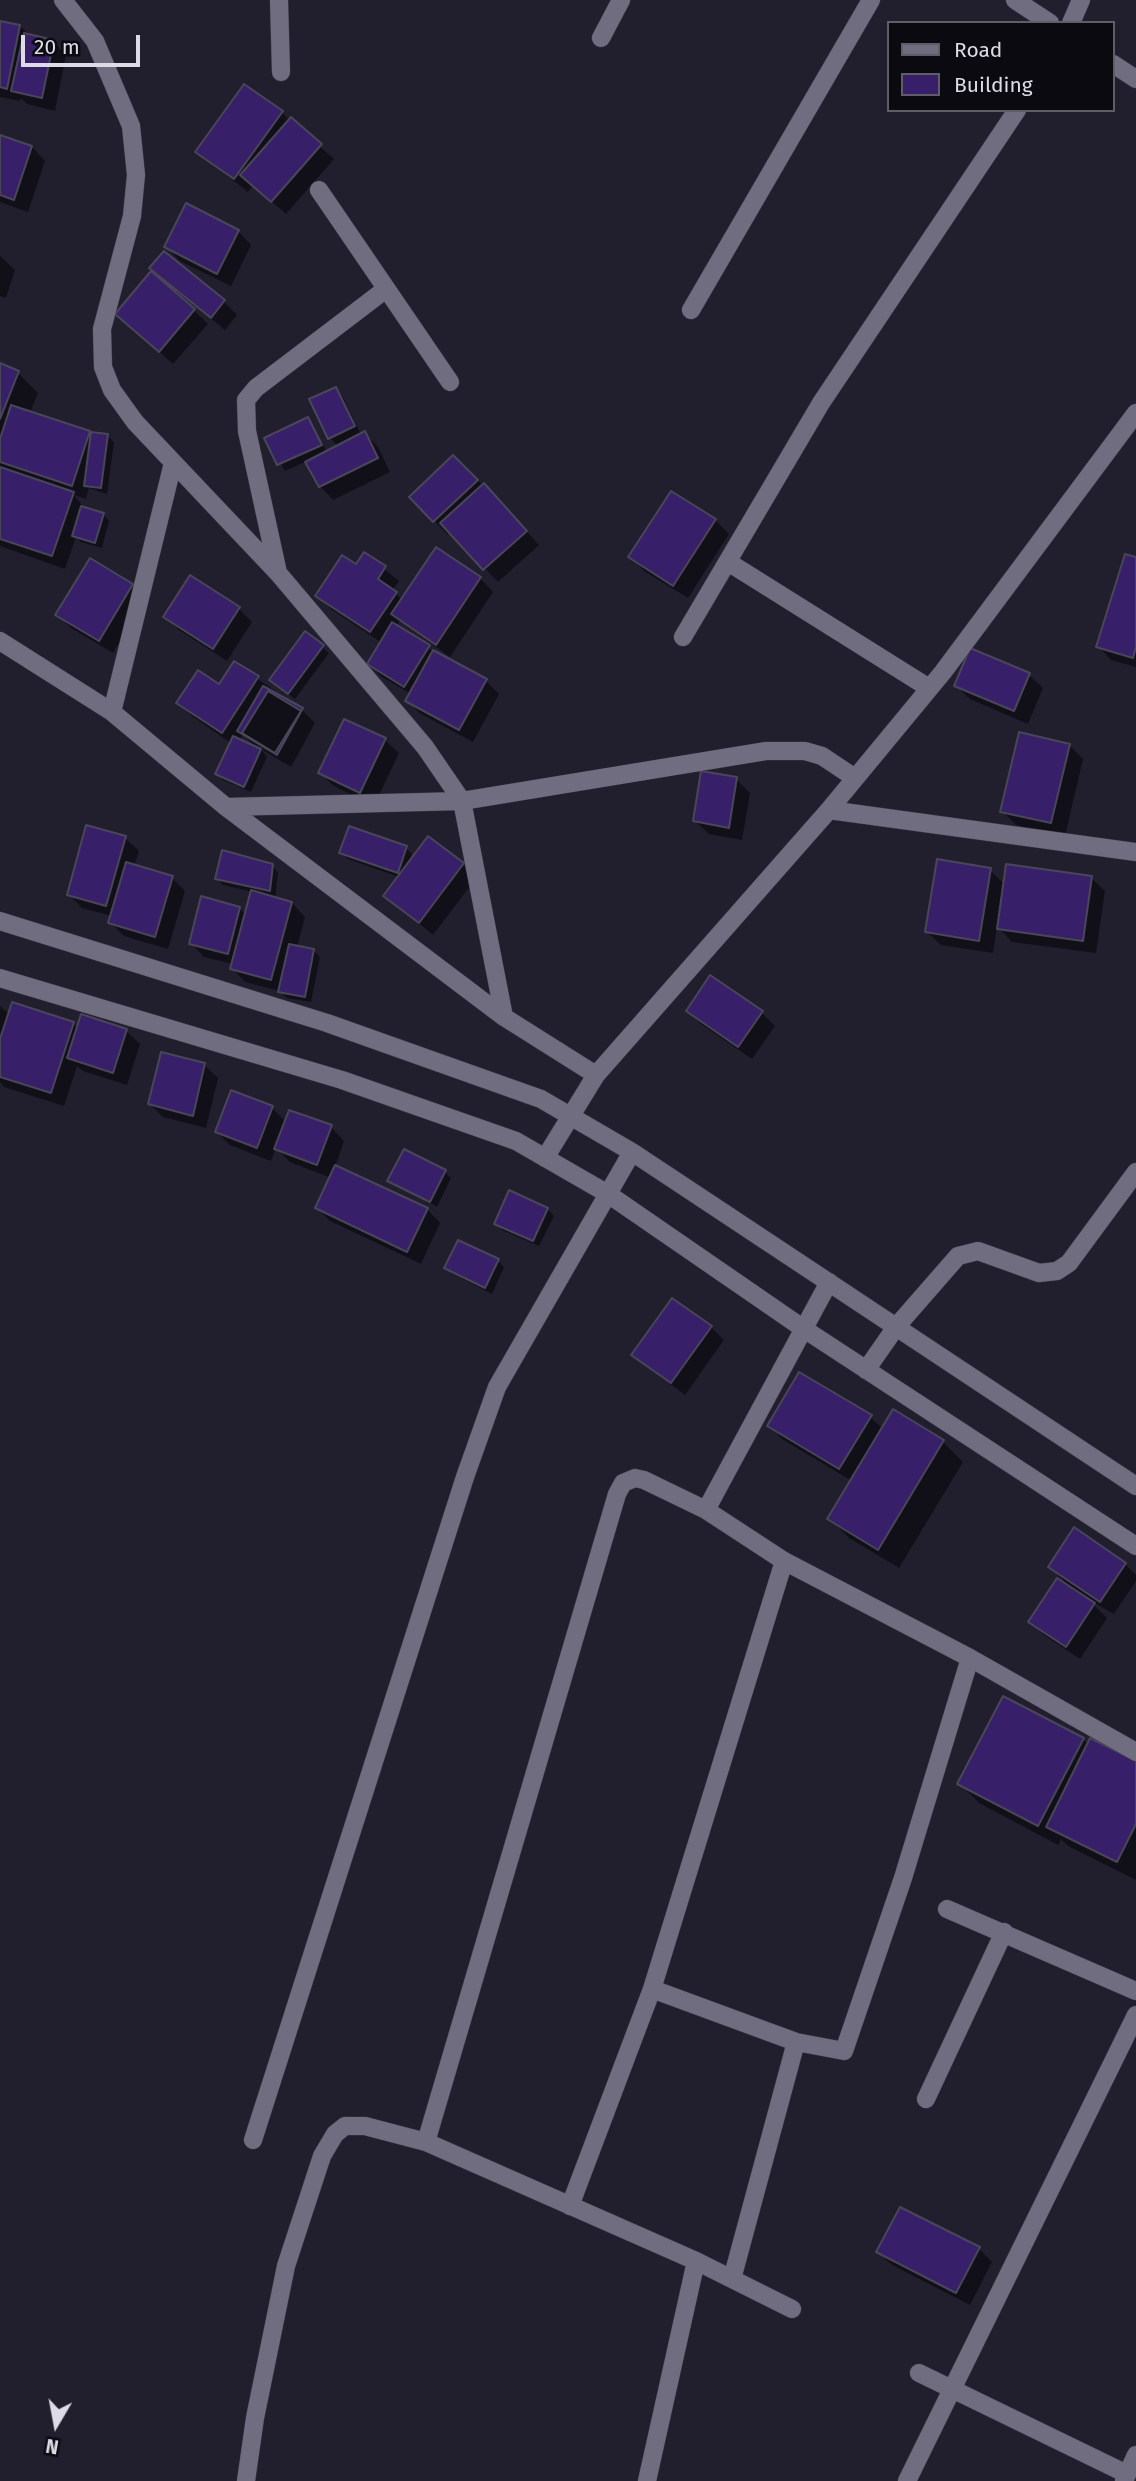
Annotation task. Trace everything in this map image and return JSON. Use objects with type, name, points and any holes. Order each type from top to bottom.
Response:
[{"type":"street","points":[[63,0],[95,41],[131,126],[136,175],[132,216],[102,330],[103,366],[113,390],[135,422],[278,573],[425,747],[462,801],[504,1017]]},
{"type":"street","points":[[279,0],[281,72]]},
{"type":"street","points":[[601,37],[621,0]]},
{"type":"street","points":[[691,310],[871,0]]},
{"type":"street","points":[[1015,0],[1047,21]]},
{"type":"street","points":[[1072,21],[1081,0]]},
{"type":"street","points":[[1115,65],[1136,79]]},
{"type":"street","points":[[683,637],[821,403],[1016,112]]},
{"type":"street","points":[[319,190],[450,382]]},
{"type":"street","points":[[278,573],[247,431],[246,400],[256,388],[386,289]]},
{"type":"street","points":[[545,1158],[596,1075],[829,810],[929,688],[1136,414]]},
{"type":"street","points":[[112,712],[173,463]]},
{"type":"street","points":[[728,562],[929,688]]},
{"type":"street","points":[[0,641],[112,712],[226,807],[504,1017],[596,1075]]},
{"type":"street","points":[[226,807],[462,801],[766,751],[814,753],[855,778]]},
{"type":"street","points":[[829,810],[1136,852]]},
{"type":"street","points":[[0,921],[327,1023],[541,1099],[632,1152],[1136,1486]]},
{"type":"street","points":[[0,978],[342,1080],[516,1141],[608,1194],[804,1329],[1136,1545]]},
{"type":"street","points":[[253,2140],[465,1477],[497,1387],[632,1152]]},
{"type":"street","points":[[866,1370],[897,1327],[949,1265],[967,1251],[978,1251],[1039,1273],[1057,1271],[1069,1263],[1136,1172]]},
{"type":"street","points":[[706,1510],[829,1282]]},
{"type":"street","points":[[426,2143],[617,1494],[624,1483],[635,1478],[706,1510],[784,1561],[970,1658],[1136,1752]]},
{"type":"street","points":[[570,2206],[652,1989],[784,1561]]},
{"type":"street","points":[[652,1989],[796,2042],[844,2051],[903,1878],[970,1658]]},
{"type":"street","points":[[947,1909],[1136,1991]]},
{"type":"street","points":[[926,2099],[1004,1932]]},
{"type":"street","points":[[907,2481],[1136,2015]]},
{"type":"street","points":[[732,2279],[796,2042]]},
{"type":"street","points":[[246,2481],[255,2418],[286,2266],[322,2156],[335,2134],[345,2126],[365,2126],[426,2143],[696,2261],[792,2309]]},
{"type":"street","points":[[647,2481],[696,2261]]},
{"type":"street","points":[[919,2373],[1125,2478],[1136,2455]]},
{"type":"building","points":[[0,21],[20,25],[7,89],[0,87]]},
{"type":"building","points":[[24,33],[54,40],[42,98],[11,91]]},
{"type":"building","points":[[244,84],[283,111],[234,179],[195,152]]},
{"type":"building","points":[[291,117],[322,144],[271,202],[240,175]]},
{"type":"building","points":[[0,135],[32,146],[14,200],[0,195]]},
{"type":"building","points":[[186,203],[239,230],[217,274],[164,247]]},
{"type":"building","points":[[164,251],[225,300],[211,318],[149,268]]},
{"type":"building","points":[[151,271],[195,309],[159,352],[115,314]]},
{"type":"building","points":[[0,363],[19,371],[0,419]]},
{"type":"building","points":[[336,387],[355,426],[328,439],[309,399]]},
{"type":"building","points":[[11,405],[90,431],[72,486],[0,462],[0,439]]},
{"type":"building","points":[[308,417],[322,445],[277,465],[264,438]]},
{"type":"building","points":[[365,431],[378,458],[319,487],[305,462]]},
{"type":"building","points":[[91,432],[108,434],[101,488],[84,486]]},
{"type":"building","points":[[453,455],[478,480],[433,522],[409,497]]},
{"type":"building","points":[[0,467],[74,492],[52,556],[0,539]]},
{"type":"building","points":[[484,483],[527,531],[483,570],[440,523]]},
{"type":"building","points":[[671,491],[716,519],[673,586],[628,557]]},
{"type":"building","points":[[81,506],[104,513],[95,543],[72,536]]},
{"type":"building","points":[[436,547],[481,577],[436,645],[391,614]]},
{"type":"building","points":[[364,552],[386,566],[378,579],[397,592],[370,632],[315,596],[342,555],[356,564]]},
{"type":"building","points":[[1125,554],[1136,557],[1136,647],[1133,658],[1096,647]]},
{"type":"building","points":[[90,558],[133,584],[99,641],[55,615]]},
{"type":"building","points":[[190,575],[240,607],[213,649],[163,617]]},
{"type":"building","points":[[392,622],[430,645],[404,687],[367,664]]},
{"type":"building","points":[[305,631],[324,645],[288,694],[269,680]]},
{"type":"building","points":[[970,648],[1030,673],[1014,711],[954,686]]},
{"type":"building","points":[[433,650],[487,679],[459,730],[405,701]]},
{"type":"building","points":[[234,661],[259,676],[222,733],[176,703],[198,670],[219,684]]},
{"type":"building","points":[[263,686],[303,708],[277,755],[237,731]]},
{"type":"building","points":[[268,691],[301,711],[275,753],[242,733]]},
{"type":"building","points":[[344,719],[386,738],[360,793],[318,773]]},
{"type":"building","points":[[1019,732],[1070,744],[1051,823],[1000,812]]},
{"type":"building","points":[[233,736],[261,749],[244,787],[215,774]]},
{"type":"building","points":[[701,771],[737,777],[729,828],[693,821]]},
{"type":"building","points":[[86,825],[126,836],[106,906],[67,895]]},
{"type":"building","points":[[349,826],[407,846],[398,873],[339,853]]},
{"type":"building","points":[[428,836],[464,863],[419,923],[383,896]]},
{"type":"building","points":[[222,850],[273,864],[270,891],[215,879]]},
{"type":"building","points":[[937,859],[991,868],[979,941],[925,932]]},
{"type":"building","points":[[126,862],[173,876],[155,937],[108,923]]},
{"type":"building","points":[[1006,864],[1092,876],[1083,941],[997,929]]},
{"type":"building","points":[[251,890],[292,902],[271,980],[230,969]]},
{"type":"building","points":[[201,896],[240,907],[228,954],[189,944]]},
{"type":"building","points":[[289,944],[314,949],[305,997],[278,992]]},
{"type":"building","points":[[710,975],[763,1011],[738,1047],[686,1011]]},
{"type":"building","points":[[12,1002],[74,1022],[51,1093],[0,1077],[0,1039]]},
{"type":"building","points":[[81,1014],[127,1029],[113,1073],[67,1058]]},
{"type":"building","points":[[161,1052],[205,1063],[193,1116],[148,1104]]},
{"type":"building","points":[[231,1090],[273,1106],[257,1148],[215,1132]]},
{"type":"building","points":[[289,1110],[332,1125],[317,1165],[274,1149]]},
{"type":"building","points":[[404,1149],[446,1170],[430,1202],[387,1181]]},
{"type":"building","points":[[335,1165],[428,1208],[407,1252],[315,1208]]},
{"type":"building","points":[[509,1190],[548,1208],[533,1241],[494,1224]]},
{"type":"building","points":[[458,1240],[499,1259],[485,1288],[444,1268]]},
{"type":"building","points":[[672,1298],[712,1326],[671,1383],[631,1355]]},
{"type":"building","points":[[799,1372],[872,1415],[839,1469],[767,1426]]},
{"type":"building","points":[[893,1409],[944,1440],[878,1550],[827,1519]]},
{"type":"building","points":[[1074,1527],[1126,1563],[1100,1602],[1048,1567]]},
{"type":"building","points":[[1057,1578],[1095,1603],[1066,1647],[1028,1622]]},
{"type":"building","points":[[1003,1696],[1084,1738],[1038,1826],[957,1784]]},
{"type":"building","points":[[1090,1738],[1136,1761],[1136,1824],[1117,1862],[1046,1827]]},
{"type":"building","points":[[900,2207],[980,2247],[956,2293],[876,2252]]}]
